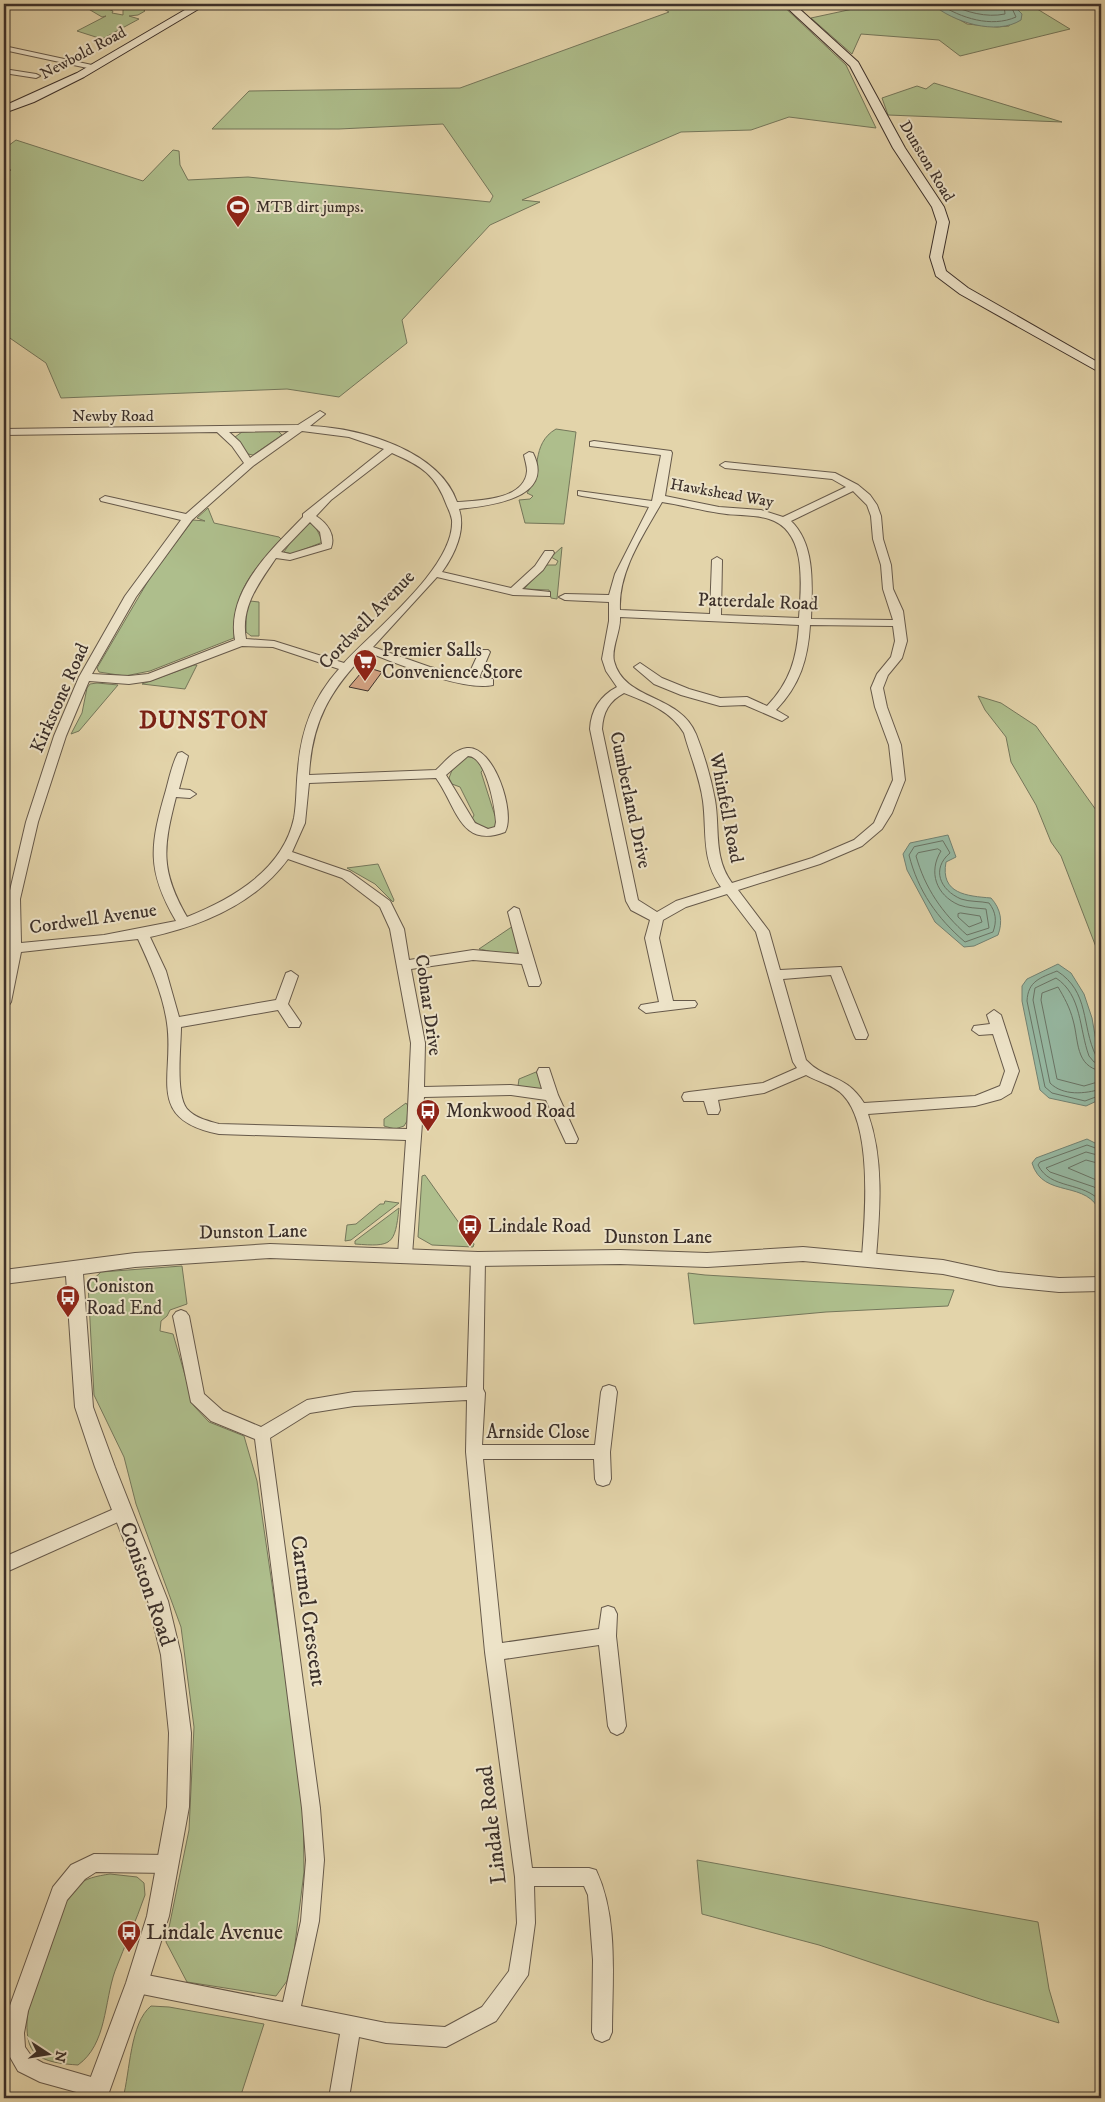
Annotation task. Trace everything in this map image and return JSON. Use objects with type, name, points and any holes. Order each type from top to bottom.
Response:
[{"type":"main road","name":"Newbold Road","points":[[4,110],[41,94],[92,67],[202,4]]},
{"type":"main road","name":"Dunston Road","points":[[788,4],[854,64],[899,148],[938,207],[943,222],[936,257],[940,273],[964,291],[1101,369]]},
{"type":"street","points":[[4,48],[92,67]]},
{"type":"street","points":[[4,70],[16,74],[36,76]]},
{"type":"street","points":[[4,83],[16,74]]},
{"type":"street","points":[[4,402],[4,421]]},
{"type":"street","name":"Kirkstone Road","points":[[4,1002],[15,948],[9,899],[60,736],[85,677],[131,596],[188,518],[249,464],[320,414]]},
{"type":"street","name":"Newby Road","points":[[4,432],[300,428]]},
{"type":"street","name":"Cordwell Avenue","points":[[15,948],[142,934],[184,924],[213,912],[245,893],[286,854],[298,829],[301,814],[306,747],[314,715],[329,686],[436,574],[453,542],[457,522],[446,487],[433,472],[392,448],[347,434],[300,428]]},
{"type":"street","points":[[222,430],[236,444],[249,464]]},
{"type":"street","points":[[594,444],[667,454],[657,501],[633,545],[620,574],[614,599],[616,613],[608,659],[612,671],[624,688]]},
{"type":"street","points":[[241,642],[238,626],[243,599],[252,581],[272,554],[307,516],[333,493],[392,448]]},
{"type":"street","points":[[452,506],[512,496],[526,488],[531,475],[532,463],[529,455]]},
{"type":"street","points":[[667,1006],[652,938],[657,918],[681,904],[842,852],[867,836],[878,826],[886,813],[899,780],[895,745],[881,707],[878,688],[883,674],[896,658],[901,641],[897,611],[888,589],[886,565],[878,539],[876,516],[866,496],[835,476],[772,468],[725,465]]},
{"type":"street","points":[[783,521],[854,487]]},
{"type":"street","points":[[582,493],[657,501]]},
{"type":"street","points":[[105,499],[188,518]]},
{"type":"street","name":"Hawkshead Way","points":[[657,501],[754,513],[783,521],[800,540],[802,548],[804,642],[799,666],[782,698],[769,710]]},
{"type":"street","points":[[272,554],[290,557],[327,546],[328,538],[323,527],[315,519],[307,516]]},
{"type":"street","points":[[514,592],[539,568],[549,553]]},
{"type":"street","points":[[715,618],[717,560]]},
{"type":"street","points":[[436,574],[514,592],[546,594]]},
{"type":"street","points":[[565,597],[614,599]]},
{"type":"street","name":"Patterdale Road","points":[[616,613],[804,622],[898,622]]},
{"type":"street","points":[[85,677],[129,680],[150,677],[241,642],[274,644],[345,668]]},
{"type":"street","points":[[366,648],[428,671],[472,681],[490,682]]},
{"type":"street","points":[[472,681],[484,652]]},
{"type":"street","points":[[640,667],[658,681],[685,692],[720,702],[747,701],[782,717]]},
{"type":"street","name":"Whinfell Road","points":[[624,688],[661,704],[684,723],[694,744],[709,800],[712,853],[718,873],[762,931],[798,1057],[806,1069]]},
{"type":"street","name":"Cumberland Drive","points":[[624,688],[611,695],[599,708],[596,729],[632,901],[636,907],[657,918]]},
{"type":"street","points":[[303,779],[439,774],[460,754],[474,752],[480,755],[494,784],[504,821],[501,829],[486,834],[477,832],[468,823],[445,780],[439,774]]},
{"type":"street","points":[[182,756],[160,843],[160,870],[167,893],[184,924]]},
{"type":"street","points":[[172,793],[190,794]]},
{"type":"street","name":"Cobnar Drive","points":[[286,854],[346,876],[385,904],[397,929],[418,1043],[417,1092],[405,1255]]},
{"type":"street","points":[[514,912],[534,983]]},
{"type":"street","points":[[142,934],[159,971],[174,1023],[174,1095],[182,1112],[200,1125],[219,1129],[304,1130],[414,1135]]},
{"type":"street","points":[[404,966],[471,955],[490,955],[516,960],[527,959]]},
{"type":"street","points":[[776,975],[836,970],[861,1035]]},
{"type":"street","points":[[281,1004],[291,976]]},
{"type":"street","points":[[174,1023],[281,1004]]},
{"type":"street","points":[[281,1004],[294,1023]]},
{"type":"street","points":[[646,1008],[690,1004]]},
{"type":"street","points":[[859,1109],[975,1101],[996,1096],[1006,1089],[1012,1071],[994,1015]]},
{"type":"street","points":[[979,1030],[999,1029]]},
{"type":"street","points":[[689,1096],[774,1086],[806,1069],[848,1090],[855,1098],[859,1109],[870,1160],[872,1212],[869,1258]]},
{"type":"street","points":[[544,1072],[551,1095],[571,1139]]},
{"type":"street","points":[[417,1092],[510,1090],[551,1095]]},
{"type":"street","points":[[710,1095],[713,1110]]},
{"type":"street","name":"Dunston Lane","points":[[4,1277],[198,1254],[270,1251],[478,1259],[620,1258],[707,1260],[803,1254],[869,1258],[943,1267],[999,1279],[1059,1285],[1101,1284]]},
{"type":"street","name":"Lindale Road","points":[[137,1983],[386,2033],[446,2037],[489,2014],[518,1975],[526,1923],[524,1877],[494,1652],[474,1452],[478,1259]]},
{"type":"street","name":"Coniston Road","points":[[74,1268],[84,1407],[158,1601],[171,1655],[180,1733],[178,1807],[169,1864],[158,1916],[137,1983],[97,2093],[40,2072],[26,2064],[16,2050],[14,2033],[18,2011],[60,1894],[78,1872],[94,1863],[169,1864]]},
{"type":"street","points":[[181,1316],[197,1397],[217,1416],[262,1434],[307,1407],[354,1399],[476,1393]]},
{"type":"street","name":"Arnside Close","points":[[603,1479],[602,1452],[609,1392]]},
{"type":"street","name":"Cartmel Crescent","points":[[262,1434],[310,1798],[315,1860],[310,1921],[290,2014]]},
{"type":"street","name":"Arnside Close","points":[[474,1452],[602,1452]]},
{"type":"street","name":"Coniston Road","points":[[4,1565],[123,1512]]},
{"type":"street","points":[[608,1614],[607,1636],[617,1726]]},
{"type":"street","points":[[494,1652],[607,1636]]},
{"type":"street","points":[[524,1877],[589,1877],[597,1894],[603,1960],[602,2032]]},
{"type":"street","points":[[339,2098],[351,2025]]},
{"type":"shaded area","points":[[80,4],[95,4],[113,11],[112,13],[123,15],[123,10],[131,7],[137,7],[145,11],[138,15],[129,16],[139,19],[102,39],[77,31],[106,16],[102,17]]},
{"type":"shaded area","points":[[655,4],[781,4],[846,65],[876,128],[789,117],[751,130],[681,132],[522,200],[540,202],[490,225],[402,320],[407,343],[339,397],[287,389],[61,398],[46,363],[4,334],[4,177],[11,170],[4,166],[4,149],[16,140],[143,181],[173,150],[179,151],[180,165],[188,180],[248,177],[490,202],[493,196],[443,124],[339,129],[212,129],[249,91],[460,88],[669,12]]},
{"type":"shaded area","points":[[876,4],[932,4],[967,24],[997,27],[1009,26],[1017,7],[1012,4],[1029,4],[1070,29],[960,56],[939,40],[861,34],[852,54],[811,18]]},
{"type":"shaded area","points":[[934,83],[1062,122],[888,115],[882,98],[917,86],[926,89]]},
{"type":"shaded area","points":[[556,429],[576,432],[564,524],[525,523],[519,500],[530,499],[533,496],[527,493],[534,477],[539,451],[548,435]]},
{"type":"shaded area","points":[[278,431],[282,435],[253,455],[248,454],[235,437],[242,432]]},
{"type":"shaded area","points":[[208,508],[214,523],[281,539],[268,553],[245,585],[237,607],[234,638],[150,671],[125,676],[99,672],[97,668],[151,576],[193,520],[205,521],[197,518]]},
{"type":"shaded area","points":[[310,522],[313,522],[323,542],[292,554],[284,552],[292,540]]},
{"type":"shaded area","points":[[562,547],[557,599],[551,598],[549,590],[524,589],[546,565],[556,565],[558,561],[551,557]]},
{"type":"shaded area","points":[[250,601],[259,602],[259,636],[251,636],[246,632],[246,610]]},
{"type":"shaded area","points":[[197,665],[185,689],[142,684]]},
{"type":"shaded area","points":[[90,684],[118,685],[79,731],[71,734],[82,713],[87,688]]},
{"type":"shaded area","points":[[978,696],[1001,703],[1036,726],[1101,817],[1101,960],[1061,856],[1051,842],[1036,805],[1011,762],[1006,737],[985,710]]},
{"type":"shaded area","points":[[466,756],[477,759],[484,769],[481,772],[495,816],[499,819],[494,828],[482,827],[472,819],[474,815],[460,787],[452,784],[449,778],[454,765]]},
{"type":"shaded area","points":[[378,864],[394,900],[393,902],[375,884],[347,868]]},
{"type":"shaded area","points":[[516,924],[521,951],[512,954],[501,954],[479,949]]},
{"type":"shaded area","points":[[536,1072],[544,1085],[542,1090],[518,1086],[519,1079]]},
{"type":"shaded area","points":[[406,1103],[408,1106],[407,1121],[404,1126],[395,1129],[384,1126],[384,1119]]},
{"type":"shaded area","points":[[425,1175],[474,1244],[473,1247],[432,1245],[418,1237],[422,1176]]},
{"type":"shaded area","points":[[385,1201],[399,1203],[351,1240],[345,1241],[347,1225],[356,1224],[380,1204],[384,1204]]},
{"type":"shaded area","points":[[399,1208],[396,1230],[389,1241],[377,1245],[355,1244],[355,1241]]},
{"type":"shaded area","points":[[182,1266],[187,1304],[170,1310],[161,1321],[160,1331],[173,1334],[194,1406],[209,1422],[244,1436],[257,1481],[303,1798],[304,1872],[294,1952],[287,1981],[276,1996],[187,1982],[166,1942],[189,1830],[194,1727],[181,1627],[136,1504],[124,1457],[94,1395],[88,1284],[101,1272]]},
{"type":"shaded area","points":[[688,1273],[954,1290],[948,1306],[826,1312],[694,1324]]},
{"type":"shaded area","points":[[697,1860],[1038,1922],[1049,1989],[1059,2023],[986,2001],[819,1945],[702,1914]]},
{"type":"shaded area","points":[[110,1874],[137,1877],[144,1883],[145,1895],[111,1983],[100,2034],[87,2056],[78,2065],[43,2059],[34,2052],[29,2044],[27,2022],[35,1985],[55,1926],[69,1895],[75,1887],[87,1879]]},
{"type":"shaded area","points":[[151,2006],[169,2007],[264,2024],[240,2098],[123,2098],[135,2036],[144,2014]]},
{"type":"water","points":[[932,4],[1012,4],[1022,14],[1021,20],[1011,25],[987,27],[975,25],[951,16]]},
{"type":"water","points":[[948,835],[956,857],[946,862],[945,873],[947,881],[957,891],[973,896],[991,898],[1000,916],[998,935],[974,946],[964,947],[935,922],[907,870],[903,854],[910,843]]},
{"type":"water","points":[[1058,964],[1071,973],[1084,994],[1101,1057],[1101,1099],[1086,1106],[1049,1098],[1040,1090],[1022,1001],[1022,986],[1027,979]]},
{"type":"water","points":[[1087,1139],[1101,1146],[1101,1214],[1095,1203],[1086,1196],[1046,1182],[1038,1174],[1032,1163],[1036,1158]]},
{"type":"building","name":"Premier Salls Convenience Store","points":[[366,667],[382,672],[368,691],[349,687]]},
{"type":"place","name":"MTB dirt jumps.","points":[[238,228]]},
{"type":"place","name":"Premier Salls Convenience Store","points":[[365,682]]},
{"type":"place","name":"Monkwood Road","points":[[428,1132]]},
{"type":"place","name":"Lindale Road","points":[[470,1247]]},
{"type":"place","name":"Coniston Road End","points":[[68,1318]]},
{"type":"place","name":"Lindale Avenue","points":[[129,1953]]},
{"type":"district","name":"DUNSTON","points":[[204,721]]}]
